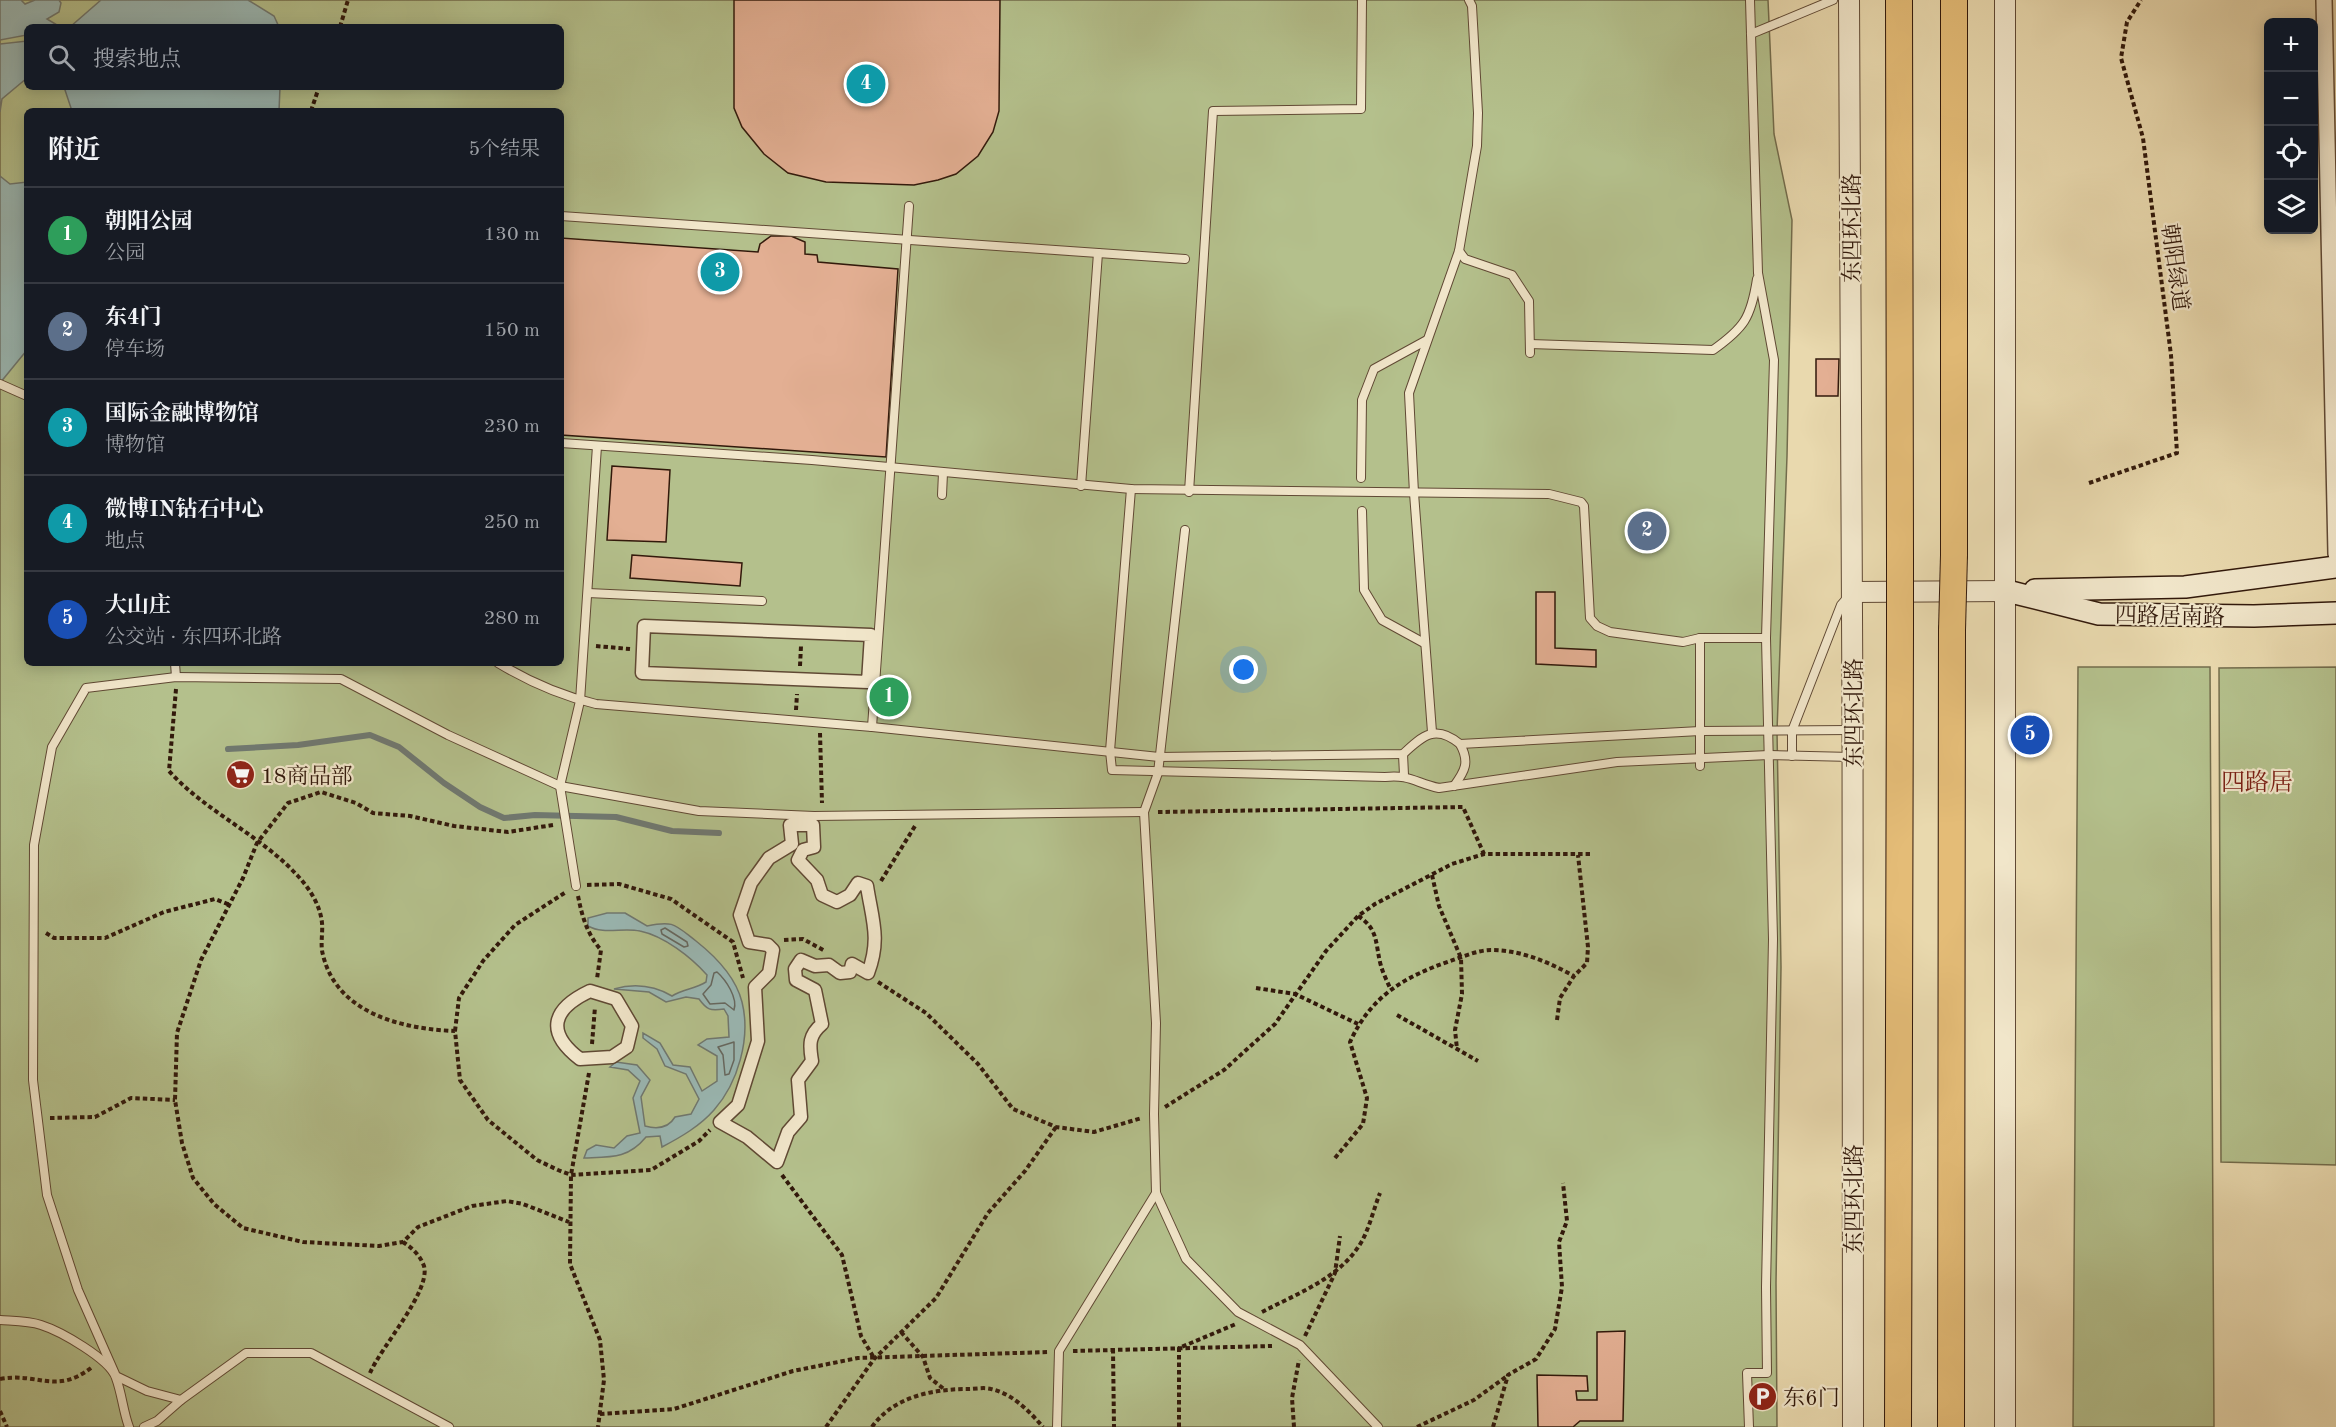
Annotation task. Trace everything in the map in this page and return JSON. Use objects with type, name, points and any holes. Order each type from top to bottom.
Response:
[{"type":"highway","name":"东四环北路","points":[[1898,1427],[1899,0]]},
{"type":"highway","points":[[1951,1427],[1954,0]]},
{"type":"main road","points":[[2007,591],[2185,586],[2336,567]]},
{"type":"main road","name":"四路居南路","points":[[2007,591],[2099,614],[2254,616],[2336,613]]},
{"type":"street","name":"东四环北路","points":[[1849,0],[1853,592],[1851,730],[1853,757],[1853,1427]]},
{"type":"street","points":[[2005,1427],[2006,0]]},
{"type":"street","points":[[2324,0],[2336,554]]},
{"type":"street","points":[[1853,592],[2007,591]]},
{"type":"street","points":[[644,626],[871,635],[868,682],[642,673],[642,651],[644,626]]},
{"type":"street","points":[[790,825],[813,825],[814,847],[803,850],[798,860],[817,880],[822,895],[837,902],[850,895],[858,882],[867,886],[870,906],[876,926],[876,953],[868,973],[852,964],[850,972],[840,973],[829,965],[815,966],[801,960],[795,969],[796,980],[815,990],[822,1024],[813,1032],[809,1045],[812,1061],[798,1080],[801,1118],[788,1132],[777,1162],[747,1137],[720,1122],[738,1105],[759,1041],[755,987],[769,973],[773,950],[768,945],[749,942],[740,915],[751,882],[769,858],[792,844],[790,825]]},
{"type":"street","points":[[590,991],[596,992],[616,999],[632,1026],[627,1047],[612,1057],[580,1059],[564,1047],[558,1029],[559,1013],[572,999],[590,991]]},
{"type":"lane","points":[[1189,492],[1213,111],[1360,109],[1362,0]]},
{"type":"lane","points":[[1432,732],[1424,643],[1409,393],[1459,251],[1477,142],[1478,113],[1471,3],[1481,0]]},
{"type":"lane","points":[[1749,0],[1758,273],[1774,360],[1766,638],[1773,967],[1766,1287],[1767,1373],[1746,1373],[1749,1427]]},
{"type":"lane","points":[[1751,34],[1833,0]]},
{"type":"lane","points":[[872,728],[909,206]]},
{"type":"lane","points":[[564,216],[1185,259]]},
{"type":"lane","points":[[1459,251],[1465,259],[1512,275],[1529,301],[1530,348],[1713,350],[1736,333],[1753,307],[1758,273]]},
{"type":"lane","points":[[1081,486],[1098,253]]},
{"type":"lane","points":[[1361,478],[1362,400],[1374,369],[1427,340]]},
{"type":"lane","points":[[0,384],[24,393]]},
{"type":"lane","points":[[564,443],[890,466],[1081,486],[1189,492],[1549,494],[1581,502],[1584,506],[1590,618],[1597,626],[1610,632],[1683,642],[1700,638],[1766,638]]},
{"type":"lane","points":[[576,886],[560,786],[580,700],[597,446]]},
{"type":"lane","points":[[942,495],[943,473]]},
{"type":"lane","points":[[1131,489],[1110,751],[1112,770],[1158,773],[1385,777],[1404,775],[1423,784],[1439,788],[1617,762],[1769,755],[1853,757]]},
{"type":"lane","points":[[1362,511],[1364,590],[1382,620],[1424,643]]},
{"type":"lane","points":[[1185,530],[1158,773],[1144,812],[1156,1023],[1154,1114],[1156,1193],[1186,1259],[1238,1312],[1300,1346],[1378,1427]]},
{"type":"lane","points":[[1792,756],[1792,731],[1841,605],[1853,592]]},
{"type":"lane","points":[[588,593],[762,601]]},
{"type":"lane","points":[[1700,638],[1700,766]]},
{"type":"lane","points":[[175,666],[176,677]]},
{"type":"lane","points":[[503,666],[520,676],[596,704],[820,723],[1159,757],[1403,754],[1417,740],[1432,732],[1450,735],[1460,744],[1467,756],[1465,770],[1454,786]]},
{"type":"lane","points":[[129,1427],[122,1407],[116,1376],[78,1290],[47,1195],[33,1080],[34,845],[52,747],[86,688],[176,677],[341,679],[448,735],[560,786],[699,811],[824,816],[1144,812]]},
{"type":"lane","points":[[1460,744],[1700,731],[1851,730]]},
{"type":"lane","points":[[1403,754],[1404,775]]},
{"type":"lane","points":[[1057,1427],[1059,1352],[1156,1193]]},
{"type":"lane","points":[[0,1320],[41,1325],[77,1343],[101,1360],[116,1376],[147,1391],[181,1400]]},
{"type":"lane","points":[[144,1427],[157,1421],[181,1400],[246,1353],[310,1353],[449,1427]]},
{"type":"path","points":[[341,24],[348,0]]},
{"type":"path","name":"朝阳绿道","points":[[2089,483],[2177,453],[2171,355],[2143,138],[2121,58],[2127,22],[2141,0]]},
{"type":"path","points":[[312,108],[319,90]]},
{"type":"path","points":[[583,644],[642,651]]},
{"type":"path","points":[[176,677],[170,771],[188,792],[244,828],[258,843],[278,856],[312,892],[322,921],[322,954],[338,987],[369,1013],[395,1023],[425,1030],[455,1031]]},
{"type":"path","points":[[820,723],[820,793],[824,816]]},
{"type":"path","points":[[566,825],[507,832],[454,826],[410,816],[373,813],[356,803],[321,792],[288,803],[258,843],[230,905],[201,960],[177,1033],[175,1100],[182,1143],[193,1178],[214,1204],[243,1228],[303,1242],[379,1246],[403,1242],[418,1227],[461,1210],[507,1201],[523,1204],[569,1222]]},
{"type":"path","points":[[1144,812],[1463,807],[1484,854]]},
{"type":"path","points":[[870,906],[885,872],[913,829],[928,813]]},
{"type":"path","points":[[1557,1020],[1560,998],[1574,976],[1587,963],[1588,947],[1578,855]]},
{"type":"path","points":[[1432,875],[1439,906],[1461,958],[1462,994],[1455,1030],[1457,1048]]},
{"type":"path","points":[[712,1128],[699,1141],[651,1170],[571,1175],[537,1160],[488,1120],[460,1080],[455,1031],[459,998],[483,961],[515,925],[576,886],[619,884],[671,899],[733,942],[746,989]]},
{"type":"path","points":[[34,928],[54,938],[105,938],[164,912],[215,899],[230,905]]},
{"type":"path","points":[[581,914],[592,939],[601,950],[590,1059],[571,1175],[570,1264],[600,1340],[604,1380],[598,1427]]},
{"type":"path","points":[[1358,916],[1368,922],[1377,938],[1381,966],[1390,988]]},
{"type":"path","points":[[1335,1158],[1363,1124],[1367,1098],[1350,1042],[1358,1024],[1390,988],[1416,973],[1490,950],[1540,958],[1574,976]]},
{"type":"path","points":[[1256,988],[1295,994],[1358,1024]]},
{"type":"path","points":[[1397,1015],[1478,1061]]},
{"type":"path","points":[[38,1119],[94,1117],[131,1098],[175,1100]]},
{"type":"path","points":[[826,1427],[874,1359],[936,1298],[988,1213],[1025,1171],[1056,1127]]},
{"type":"path","points":[[775,1166],[842,1255],[861,1336],[874,1359]]},
{"type":"path","points":[[1417,1427],[1474,1400],[1508,1375],[1536,1359],[1555,1329],[1562,1287],[1559,1242],[1567,1221],[1563,1183]]},
{"type":"path","points":[[1179,1348],[1250,1319],[1335,1273],[1350,1258],[1363,1239],[1380,1193]]},
{"type":"path","points":[[1294,1427],[1292,1398],[1300,1346],[1335,1273],[1340,1236]]},
{"type":"path","points":[[365,1383],[378,1354],[420,1295],[424,1268],[415,1250],[403,1242]]},
{"type":"path","points":[[902,1332],[923,1357],[930,1378],[944,1389]]},
{"type":"path","points":[[600,1414],[674,1409],[793,1371],[858,1358],[1113,1349],[1300,1346]]},
{"type":"path","points":[[1179,1348],[1179,1427]]},
{"type":"path","points":[[1113,1349],[1114,1427]]},
{"type":"path","points":[[0,1379],[34,1378],[55,1383],[76,1378],[101,1360]]},
{"type":"path","points":[[1493,1427],[1508,1375]]},
{"type":"path","points":[[872,1427],[879,1416],[902,1400],[944,1389],[991,1389],[1024,1405],[1043,1427]]},
{"type":"path","points":[[0,1411],[7,1427]]},
{"type":"green space","points":[[0,0],[1768,0],[1774,134],[1792,220],[1787,456],[1777,731],[1781,967],[1776,1283],[1777,1427],[0,1427]]},
{"type":"green space","points":[[2078,667],[2210,667],[2214,1427],[2073,1427]]},
{"type":"green space","points":[[2336,667],[2336,1165],[2221,1162],[2219,668]]},
{"type":"water","points":[[0,0],[21,0],[25,4],[35,0],[59,0],[61,3],[59,12],[47,19],[55,24],[24,24],[24,36],[0,40]]},
{"type":"water","points":[[101,0],[248,0],[274,16],[278,24],[73,24]]},
{"type":"water","points":[[24,41],[24,81],[2,99],[0,112],[0,44]]},
{"type":"water","points":[[65,90],[280,90],[279,108],[71,108]]},
{"type":"water","points":[[0,176],[10,184],[24,182],[24,354],[0,383]]},
{"type":"water","points":[[607,913],[625,913],[647,926],[674,925],[710,953],[730,976],[739,993],[744,1016],[743,1045],[730,1087],[709,1116],[690,1131],[662,1147],[660,1136],[646,1137],[626,1153],[611,1157],[584,1158],[587,1150],[596,1145],[614,1148],[627,1136],[640,1133],[633,1098],[640,1081],[628,1070],[610,1067],[616,1062],[637,1065],[650,1080],[641,1097],[645,1126],[662,1127],[669,1124],[675,1117],[691,1114],[699,1099],[686,1074],[665,1066],[657,1049],[643,1038],[643,1033],[660,1043],[673,1065],[690,1067],[702,1091],[717,1081],[717,1056],[698,1045],[707,1039],[729,1037],[728,1016],[724,1009],[709,1009],[699,999],[686,997],[666,1002],[649,992],[614,989],[644,986],[658,989],[672,996],[706,982],[707,975],[693,961],[658,937],[640,931],[600,930],[588,926],[588,918]]},
{"type":"building","points":[[734,0],[1000,0],[999,111],[993,132],[978,156],[956,174],[914,185],[826,182],[788,173],[764,154],[742,127],[734,108]]},
{"type":"building","points":[[771,236],[791,236],[805,242],[805,254],[817,255],[818,262],[898,269],[886,457],[564,435],[564,238],[758,252],[760,244]]},
{"type":"building","points":[[1816,359],[1839,359],[1838,396],[1816,396]]},
{"type":"building","points":[[612,466],[670,470],[666,542],[607,540]]},
{"type":"building","points":[[632,555],[742,563],[740,586],[630,578]]},
{"type":"building","points":[[1536,592],[1555,592],[1555,648],[1596,650],[1596,667],[1536,664]]},
{"type":"building","points":[[1625,1331],[1623,1421],[1580,1421],[1573,1427],[1538,1427],[1537,1375],[1587,1376],[1588,1391],[1576,1391],[1577,1400],[1597,1400],[1597,1332]]},
{"type":"waterway","points":[[228,749],[298,745],[370,735],[399,747],[444,783],[480,807],[504,818],[535,815],[616,817],[672,831],[719,833]]},
{"type":"place","name":"微博IN钻石中心","points":[[866,84]]},
{"type":"place","name":"国际金融博物馆","points":[[720,272]]},
{"type":"place","name":"东4门","points":[[1647,531]]},
{"type":"place","name":"朝阳公园","points":[[889,697]]},
{"type":"place","name":"大山庄","points":[[2030,735]]},
{"type":"place","name":"18商品部","points":[[240,775]]},
{"type":"place","name":"东6门","points":[[1762,1397]]},
{"type":"district","name":"四路居","points":[[2257,782]]}]
